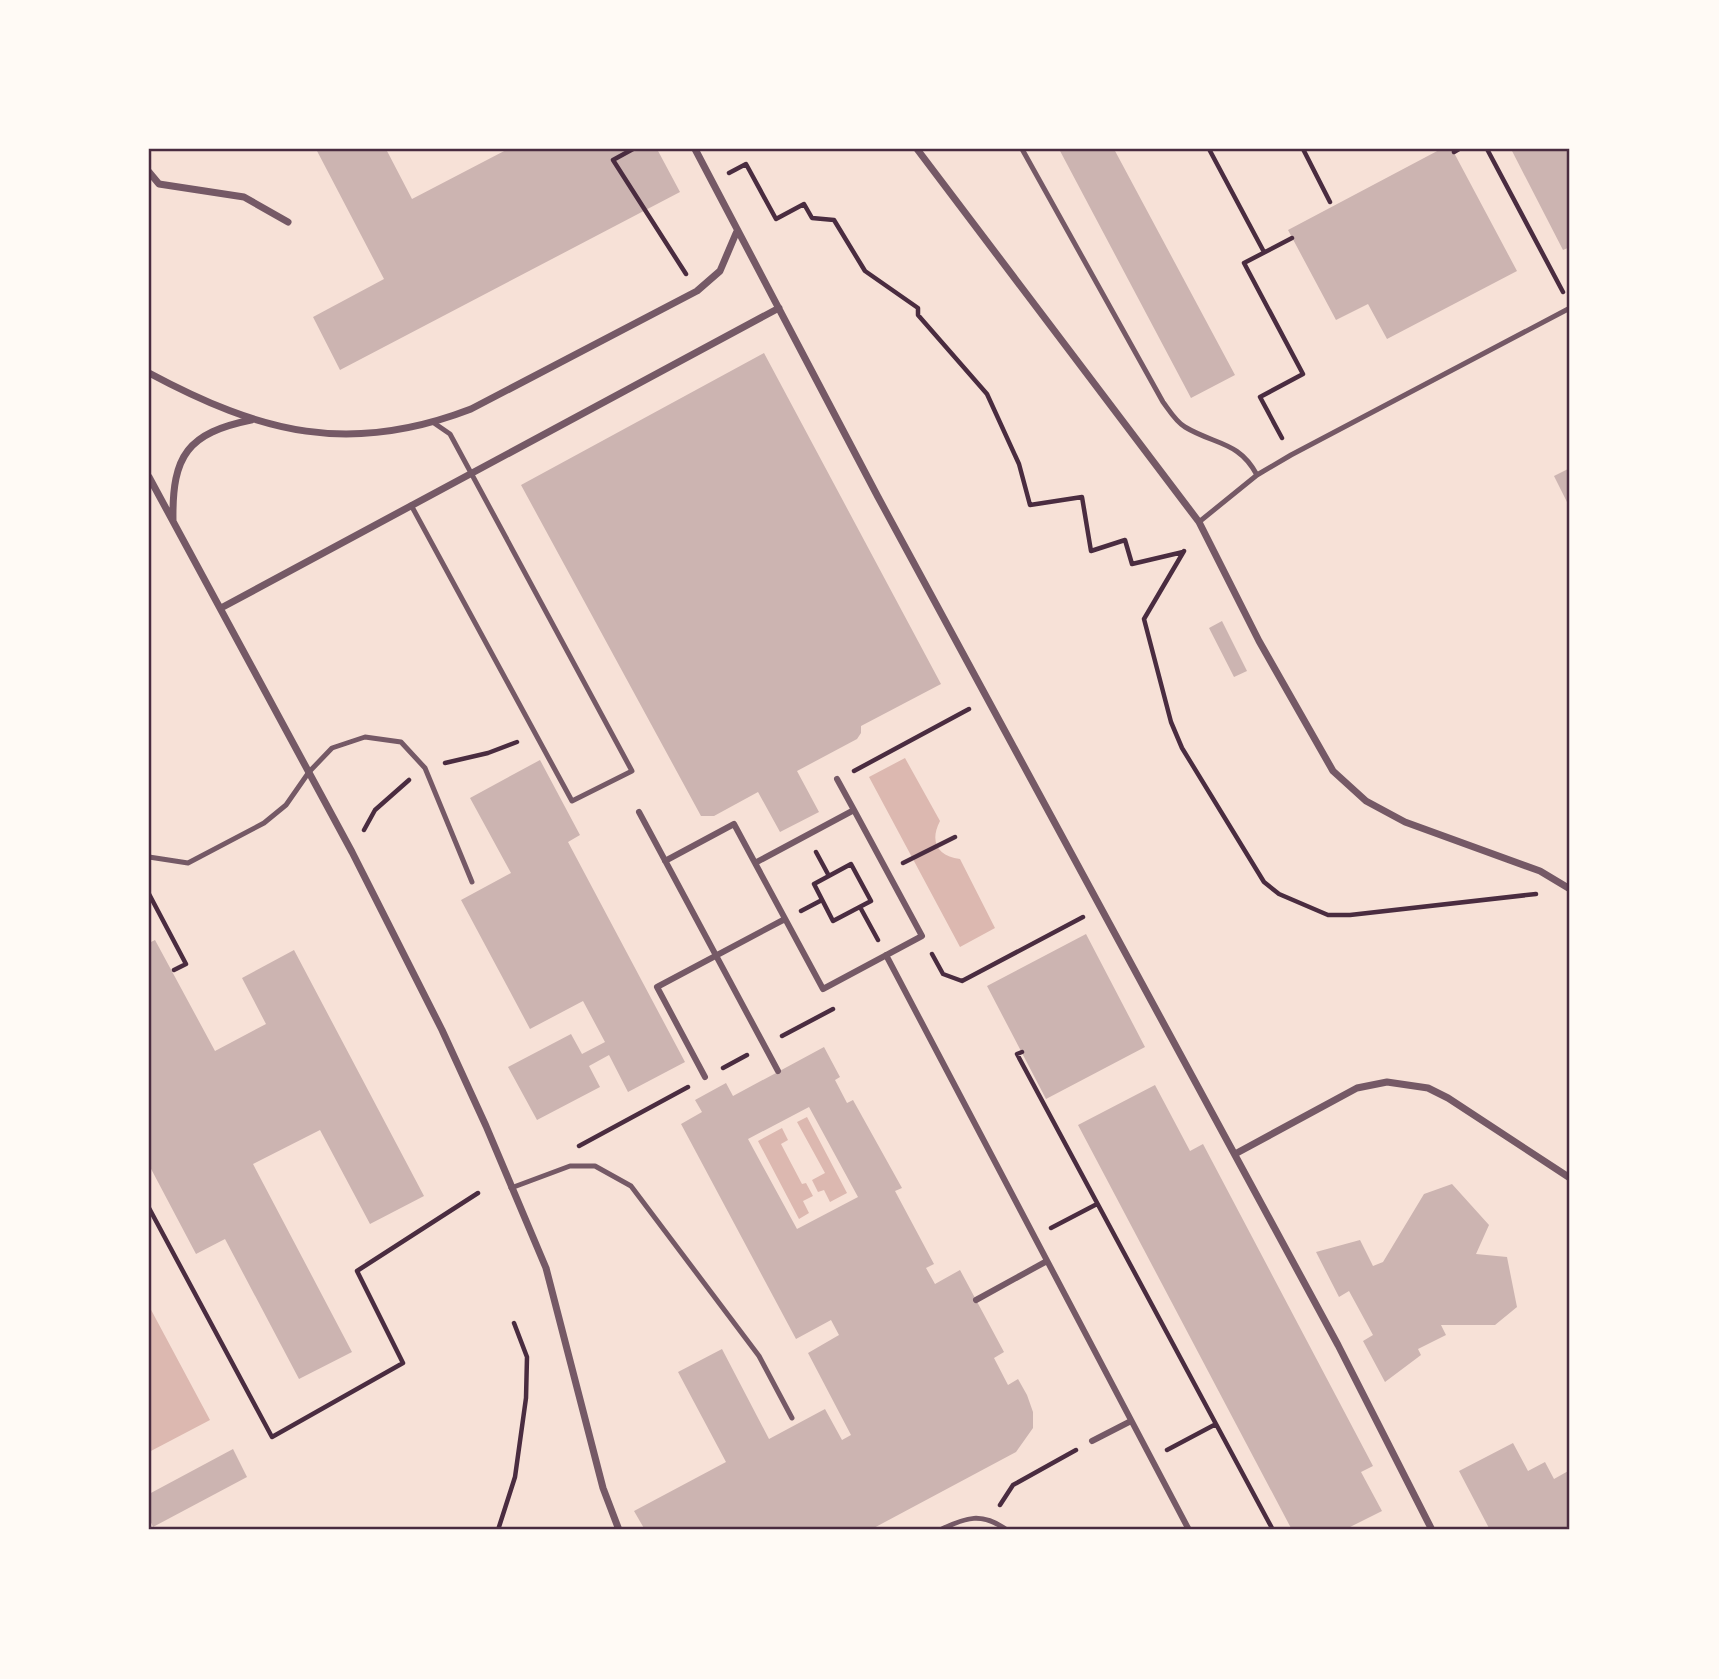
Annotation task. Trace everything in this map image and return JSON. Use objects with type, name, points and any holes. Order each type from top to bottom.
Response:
[{"type":"street","points":[[695,149],[1236,1154],[1432,1530]]},
{"type":"street","points":[[917,149],[1199,522],[1259,641],[1333,771],[1366,801],[1405,822],[1541,871],[1570,890]]},
{"type":"street","points":[[149,172],[159,184],[244,197],[288,222]]},
{"type":"street","points":[[149,373],[251,419],[296,432],[349,436],[434,424],[471,409],[697,291],[720,271],[737,231]]},
{"type":"street","points":[[221,608],[779,308]]},
{"type":"street","points":[[173,520],[173,488],[180,464],[195,441],[216,427],[251,419]]},
{"type":"street","points":[[149,477],[352,852],[442,1030],[547,1268],[603,1488],[619,1530]]},
{"type":"street","points":[[664,861],[734,824],[823,989],[922,936],[837,779]]},
{"type":"street","points":[[755,863],[854,810]]},
{"type":"street","points":[[639,812],[778,1072]]},
{"type":"street","points":[[705,1077],[657,988],[785,919]]},
{"type":"street","points":[[886,955],[1189,1530]]},
{"type":"street","points":[[1236,1154],[1357,1088],[1371,1084],[1405,1083],[1448,1098],[1570,1178]]},
{"type":"street","points":[[976,1300],[1047,1261]]},
{"type":"street","points":[[1092,1441],[1131,1421]]},
{"type":"lane","points":[[1022,149],[1163,402],[1182,426],[1239,450],[1249,459],[1257,475]]},
{"type":"lane","points":[[1199,522],[1257,475],[1570,308]]},
{"type":"lane","points":[[411,505],[572,801],[632,771],[450,434],[434,424]]},
{"type":"lane","points":[[149,856],[188,863],[264,823],[286,805],[309,772],[332,748],[365,737],[401,741],[425,768],[472,882]]},
{"type":"lane","points":[[511,1188],[570,1166],[595,1167],[631,1186],[759,1356],[792,1418]]},
{"type":"lane","points":[[940,1530],[962,1519],[991,1518],[1007,1530]]},
{"type":"path","points":[[633,149],[613,160],[644,210]]},
{"type":"path","points":[[1209,149],[1265,253]]},
{"type":"path","points":[[1303,149],[1330,202]]},
{"type":"path","points":[[1454,152],[1460,149]]},
{"type":"path","points":[[1488,149],[1565,295]]},
{"type":"path","points":[[712,181],[746,164],[776,219],[804,204],[812,218],[834,220],[865,271],[918,307],[918,315],[987,394],[1019,464],[1030,505],[1082,497],[1091,551],[1125,540],[1132,564],[1183,552]]},
{"type":"path","points":[[1292,238],[1244,263],[1294,356]]},
{"type":"path","points":[[1199,522],[1144,619],[1171,722],[1182,748],[1271,890],[1328,915],[1350,915],[1570,890]]},
{"type":"path","points":[[837,779],[989,699]]},
{"type":"path","points":[[352,852],[375,810],[396,789],[425,768],[488,753],[536,735]]},
{"type":"path","points":[[913,857],[955,837]]},
{"type":"path","points":[[851,864],[871,901],[860,906],[833,921],[814,884],[851,864]]},
{"type":"path","points":[[149,894],[186,964],[174,970]]},
{"type":"path","points":[[860,906],[886,955]]},
{"type":"path","points":[[922,936],[943,974],[962,981],[1102,906]]},
{"type":"path","points":[[1022,1052],[1017,1054],[1273,1530]]},
{"type":"path","points":[[566,1152],[705,1077]]},
{"type":"path","points":[[149,1208],[272,1437],[403,1363],[357,1271],[478,1193]]},
{"type":"path","points":[[1035,1237],[1097,1204]]},
{"type":"path","points":[[498,1530],[515,1477],[526,1398],[527,1357],[514,1323]]},
{"type":"path","points":[[1151,1458],[1216,1424]]},
{"type":"path","points":[[1013,1485],[1092,1441]]},
{"type":"path","points":[[361,1530],[374,1530]]},
{"type":"shaded area","points":[[905,758],[940,821],[935,835],[938,847],[946,855],[960,859],[995,928],[960,947],[869,777]]},
{"type":"shaded area","points":[[807,1117],[847,1193],[830,1202],[824,1190],[818,1192],[812,1180],[825,1173],[797,1122]]},
{"type":"shaded area","points":[[782,1128],[788,1140],[781,1144],[802,1184],[806,1183],[813,1196],[803,1201],[809,1213],[799,1219],[758,1141]]},
{"type":"shaded area","points":[[149,1306],[210,1420],[149,1452]]},
{"type":"building","points":[[316,149],[386,149],[412,199],[508,149],[657,149],[680,192],[340,370],[313,317],[384,279]]},
{"type":"building","points":[[1059,149],[1114,149],[1235,375],[1191,398]]},
{"type":"building","points":[[1441,149],[1452,149],[1517,271],[1387,339],[1368,304],[1336,320],[1288,230]]},
{"type":"building","points":[[1511,149],[1570,149],[1570,247],[1563,250]]},
{"type":"building","points":[[764,353],[941,684],[861,726],[857,739],[797,771],[819,812],[780,832],[758,792],[714,816],[701,816],[521,485]]},
{"type":"building","points":[[1570,468],[1570,508],[1554,476]]},
{"type":"building","points":[[1222,621],[1247,671],[1234,677],[1209,628]]},
{"type":"building","points":[[540,760],[580,835],[568,842],[685,1062],[628,1092],[609,1055],[589,1066],[600,1087],[537,1120],[508,1067],[571,1034],[582,1054],[605,1042],[583,1001],[530,1029],[461,900],[511,873],[470,798]]},
{"type":"building","points":[[1086,934],[1145,1047],[1046,1099],[987,986]]},
{"type":"building","points":[[155,940],[215,1051],[266,1024],[242,978],[294,950],[424,1196],[370,1224],[320,1130],[253,1164],[352,1352],[299,1379],[225,1239],[196,1254],[149,1165],[149,943]]},
{"type":"building","points":[[824,1047],[840,1077],[835,1080],[847,1103],[853,1100],[902,1188],[895,1191],[934,1264],[926,1268],[935,1284],[960,1270],[1004,1352],[994,1358],[1008,1385],[1018,1379],[1033,1412],[1033,1428],[1016,1452],[870,1530],[645,1530],[634,1511],[726,1462],[678,1372],[722,1349],[769,1439],[825,1409],[842,1440],[851,1435],[808,1353],[839,1335],[831,1320],[796,1339],[681,1124],[702,1112],[695,1100],[726,1083],[733,1096]],"holes":[[[809,1107],[858,1197],[797,1229],[748,1139]]]},
{"type":"building","points":[[1155,1085],[1190,1151],[1203,1144],[1373,1466],[1361,1472],[1382,1511],[1344,1530],[1292,1530],[1078,1125]]},
{"type":"building","points":[[1452,1184],[1489,1225],[1476,1254],[1507,1257],[1517,1307],[1495,1325],[1441,1325],[1446,1335],[1418,1349],[1421,1355],[1385,1382],[1363,1341],[1373,1335],[1349,1291],[1339,1297],[1316,1252],[1360,1240],[1373,1266],[1383,1262],[1424,1194]]},
{"type":"building","points":[[1513,1443],[1528,1471],[1545,1462],[1554,1479],[1570,1470],[1570,1530],[1490,1530],[1459,1471]]},
{"type":"building","points":[[233,1449],[247,1477],[153,1527],[149,1518],[149,1494]]}]
